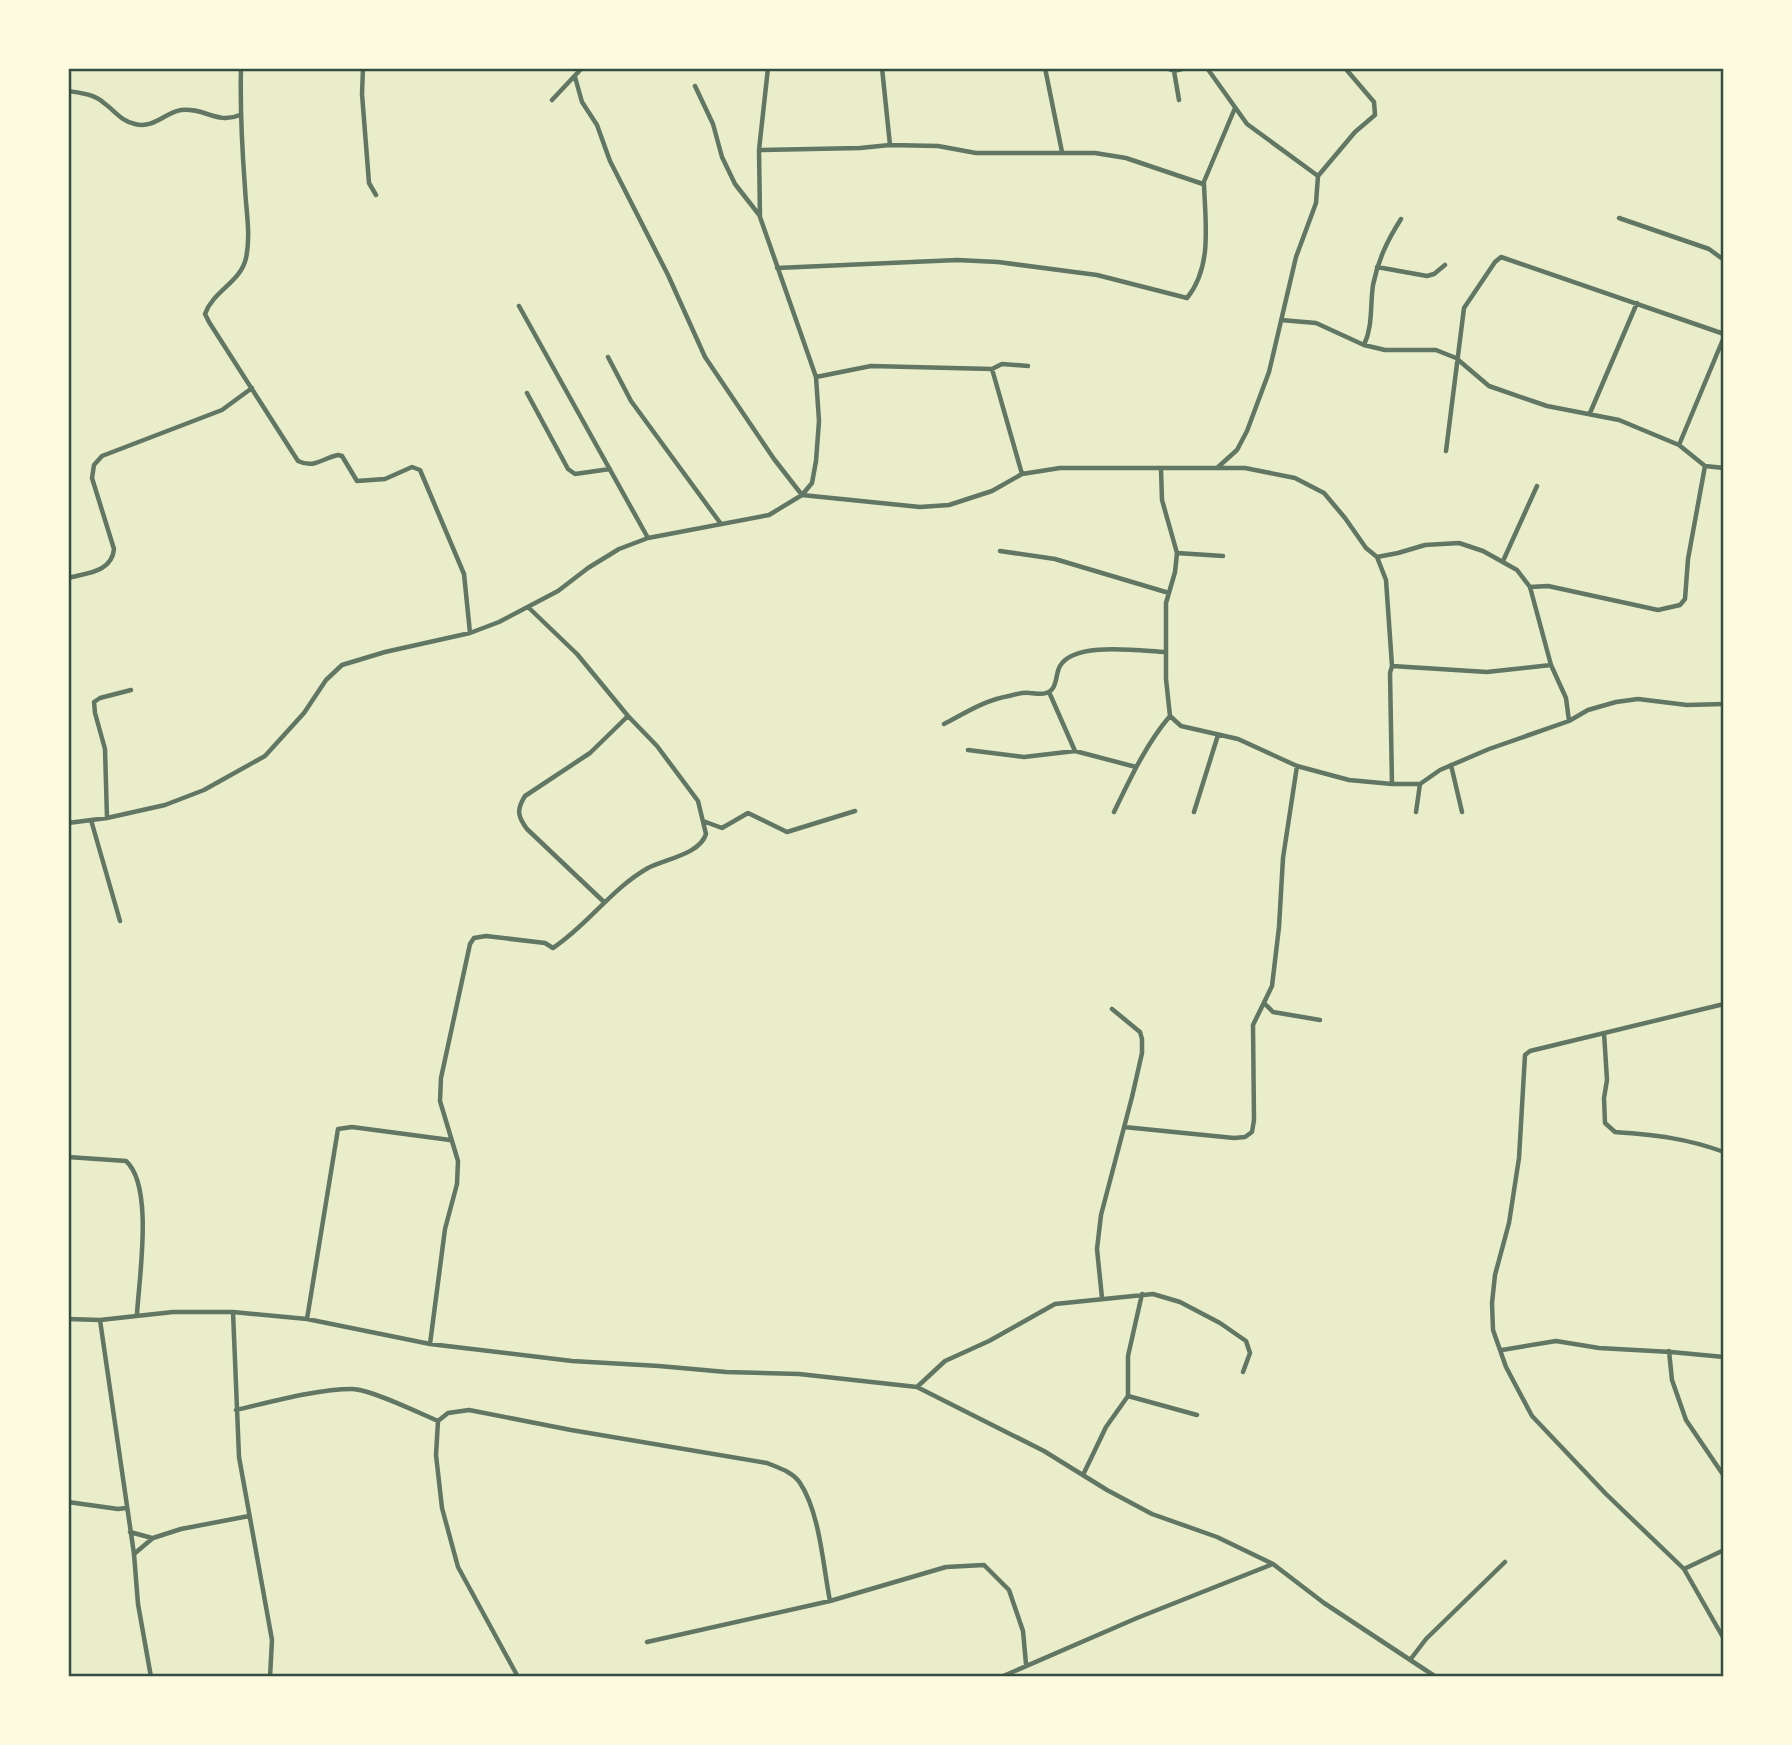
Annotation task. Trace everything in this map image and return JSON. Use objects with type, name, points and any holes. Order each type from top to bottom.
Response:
[{"type":"street","points":[[241,68],[240,115],[248,236],[246,259],[240,273],[209,303],[205,314],[298,461],[306,465],[316,464],[338,454],[358,481],[384,479],[412,467],[420,470],[464,574],[470,633]]},
{"type":"street","points":[[363,68],[362,94],[369,183],[376,195]]},
{"type":"street","points":[[552,100],[582,68]]},
{"type":"street","points":[[68,823],[107,818],[165,805],[194,794],[265,756],[304,713],[326,680],[342,665],[385,652],[470,633],[499,622],[558,591],[619,549],[649,538],[769,515],[802,495],[812,483],[816,461],[819,421],[816,377],[760,217],[759,150],[768,68]]},
{"type":"street","points":[[1045,68],[1062,152]]},
{"type":"street","points":[[1166,68],[1174,71],[1186,68]]},
{"type":"street","points":[[1207,68],[1247,124],[1318,176]]},
{"type":"street","points":[[1216,468],[1237,450],[1269,372],[1296,257],[1316,203],[1318,176],[1339,149],[1375,115],[1374,102],[1345,68]]},
{"type":"street","points":[[883,69],[890,145]]},
{"type":"street","points":[[1174,71],[1179,100]]},
{"type":"street","points":[[575,77],[582,102],[597,125],[610,161],[668,275],[705,357],[774,459],[802,495],[920,507],[949,505],[992,491],[1021,474],[1060,468],[1245,468],[1294,478],[1324,493],[1366,548],[1377,557],[1386,580],[1392,666],[1392,784]]},
{"type":"street","points":[[695,86],[713,124],[722,157],[735,184],[760,217]]},
{"type":"street","points":[[68,91],[93,96],[119,117],[137,125],[153,124],[182,110],[193,110],[229,120],[240,115]]},
{"type":"street","points":[[777,268],[957,260],[998,261],[1097,275],[1187,298],[1194,290],[1203,269],[1206,236],[1204,183],[1235,108]]},
{"type":"street","points":[[759,150],[890,145],[938,146],[976,153],[1096,153],[1126,158],[1204,183]]},
{"type":"street","points":[[1619,218],[1709,249],[1724,260]]},
{"type":"street","points":[[1364,345],[1369,334],[1377,267],[1384,245],[1401,219]]},
{"type":"street","points":[[1446,451],[1464,308],[1501,257],[1724,335],[1679,445]]},
{"type":"street","points":[[1377,267],[1427,276],[1445,265]]},
{"type":"street","points":[[1590,413],[1637,303]]},
{"type":"street","points":[[519,306],[649,538]]},
{"type":"street","points":[[1281,320],[1316,323],[1364,345],[1385,350],[1436,350],[1456,358],[1489,386],[1546,406],[1619,420],[1679,445],[1706,467],[1724,468]]},
{"type":"street","points":[[608,357],[631,401],[721,524]]},
{"type":"street","points":[[816,377],[871,366],[992,369],[1002,364],[1028,366]]},
{"type":"street","points":[[992,369],[1021,474]]},
{"type":"street","points":[[68,578],[107,566],[113,559],[114,549],[92,478],[94,465],[102,456],[222,411],[252,388]]},
{"type":"street","points":[[527,393],[568,469],[575,474],[610,470]]},
{"type":"street","points":[[1530,587],[1548,586],[1658,610],[1680,605],[1685,598],[1688,559],[1706,467]]},
{"type":"street","points":[[1161,470],[1161,500],[1177,553],[1166,603],[1165,652],[1170,716],[1181,726],[1238,739],[1297,766],[1349,780],[1392,784],[1420,783],[1451,765],[1569,721],[1588,710],[1638,699],[1687,705],[1724,704]]},
{"type":"street","points":[[1503,561],[1537,486]]},
{"type":"street","points":[[1377,557],[1425,545],[1459,542],[1517,570],[1530,587],[1550,665],[1566,698],[1569,721]]},
{"type":"street","points":[[1000,551],[1055,559],[1169,593]]},
{"type":"street","points":[[1177,553],[1223,556]]},
{"type":"street","points":[[430,1344],[445,1229],[457,1184],[457,1161],[440,1101],[441,1078],[470,944],[474,938],[486,936],[545,943],[553,948],[630,880],[649,868],[700,846],[706,834],[698,801],[657,746],[628,716],[577,654],[528,607]]},
{"type":"street","points":[[944,724],[1000,698],[1028,692],[1049,692],[1053,689],[1060,665],[1079,652],[1165,652]]},
{"type":"street","points":[[1392,666],[1487,672],[1550,665]]},
{"type":"street","points":[[107,818],[105,749],[94,702],[131,690]]},
{"type":"street","points":[[1049,692],[1075,751]]},
{"type":"street","points":[[604,902],[527,830],[518,817],[518,806],[525,796],[590,753],[628,716]]},
{"type":"street","points":[[1114,812],[1136,767],[1170,716]]},
{"type":"street","points":[[1194,812],[1218,735]]},
{"type":"street","points":[[968,751],[1024,757],[1075,751],[1136,767]]},
{"type":"street","points":[[1451,765],[1462,812]]},
{"type":"street","points":[[1124,1127],[1234,1138],[1245,1137],[1252,1132],[1253,1026],[1272,986],[1282,868],[1297,766]]},
{"type":"street","points":[[1416,812],[1420,783]]},
{"type":"street","points":[[702,821],[722,828],[748,813],[787,831],[855,811]]},
{"type":"street","points":[[90,820],[120,921]]},
{"type":"street","points":[[1264,1003],[1273,1012],[1320,1020]]},
{"type":"street","points":[[1724,1004],[1530,1051],[1525,1055],[1515,1188],[1495,1275],[1492,1303],[1493,1329],[1506,1367],[1532,1416],[1684,1569],[1724,1639]]},
{"type":"street","points":[[1102,1298],[1097,1249],[1101,1215],[1142,1053],[1140,1032],[1112,1009]]},
{"type":"street","points":[[1604,1033],[1607,1080],[1604,1098],[1605,1123],[1615,1132],[1690,1140],[1724,1152]]},
{"type":"street","points":[[307,1319],[338,1129],[352,1127],[450,1140]]},
{"type":"street","points":[[68,1157],[126,1161],[131,1166],[138,1183],[144,1218],[137,1314]]},
{"type":"street","points":[[1083,1475],[1106,1427],[1128,1396],[1128,1356],[1142,1294]]},
{"type":"street","points":[[917,1387],[945,1360],[989,1341],[1055,1304],[1142,1294],[1153,1294],[1181,1302],[1246,1340],[1250,1353],[1243,1372]]},
{"type":"street","points":[[68,1319],[100,1320],[173,1312],[233,1312],[307,1319],[430,1344],[572,1361],[726,1373],[799,1374],[917,1387],[1044,1451],[1152,1514],[1217,1537],[1273,1564],[1324,1603],[1436,1677]]},
{"type":"street","points":[[233,1312],[239,1457],[272,1640],[270,1677]]},
{"type":"street","points":[[100,1320],[134,1554],[138,1604],[151,1677]]},
{"type":"street","points":[[1502,1350],[1556,1341],[1600,1348],[1724,1357]]},
{"type":"street","points":[[1669,1351],[1672,1380],[1686,1420],[1724,1476]]},
{"type":"street","points":[[236,1410],[298,1396],[355,1388],[438,1421]]},
{"type":"street","points":[[1128,1396],[1197,1415]]},
{"type":"street","points":[[518,1677],[458,1567],[442,1508],[436,1455],[438,1421],[448,1413],[469,1410],[609,1437],[768,1463],[787,1471],[800,1483],[818,1527],[830,1601]]},
{"type":"street","points":[[68,1502],[126,1508]]},
{"type":"street","points":[[134,1554],[153,1538],[181,1529],[249,1516]]},
{"type":"street","points":[[130,1532],[153,1538]]},
{"type":"street","points":[[1684,1569],[1724,1550]]},
{"type":"street","points":[[1410,1660],[1426,1639],[1505,1562]]},
{"type":"street","points":[[1001,1677],[1026,1664],[1273,1564]]},
{"type":"street","points":[[647,1642],[830,1601],[946,1567],[984,1565],[1009,1590],[1023,1631],[1026,1664]]}]
